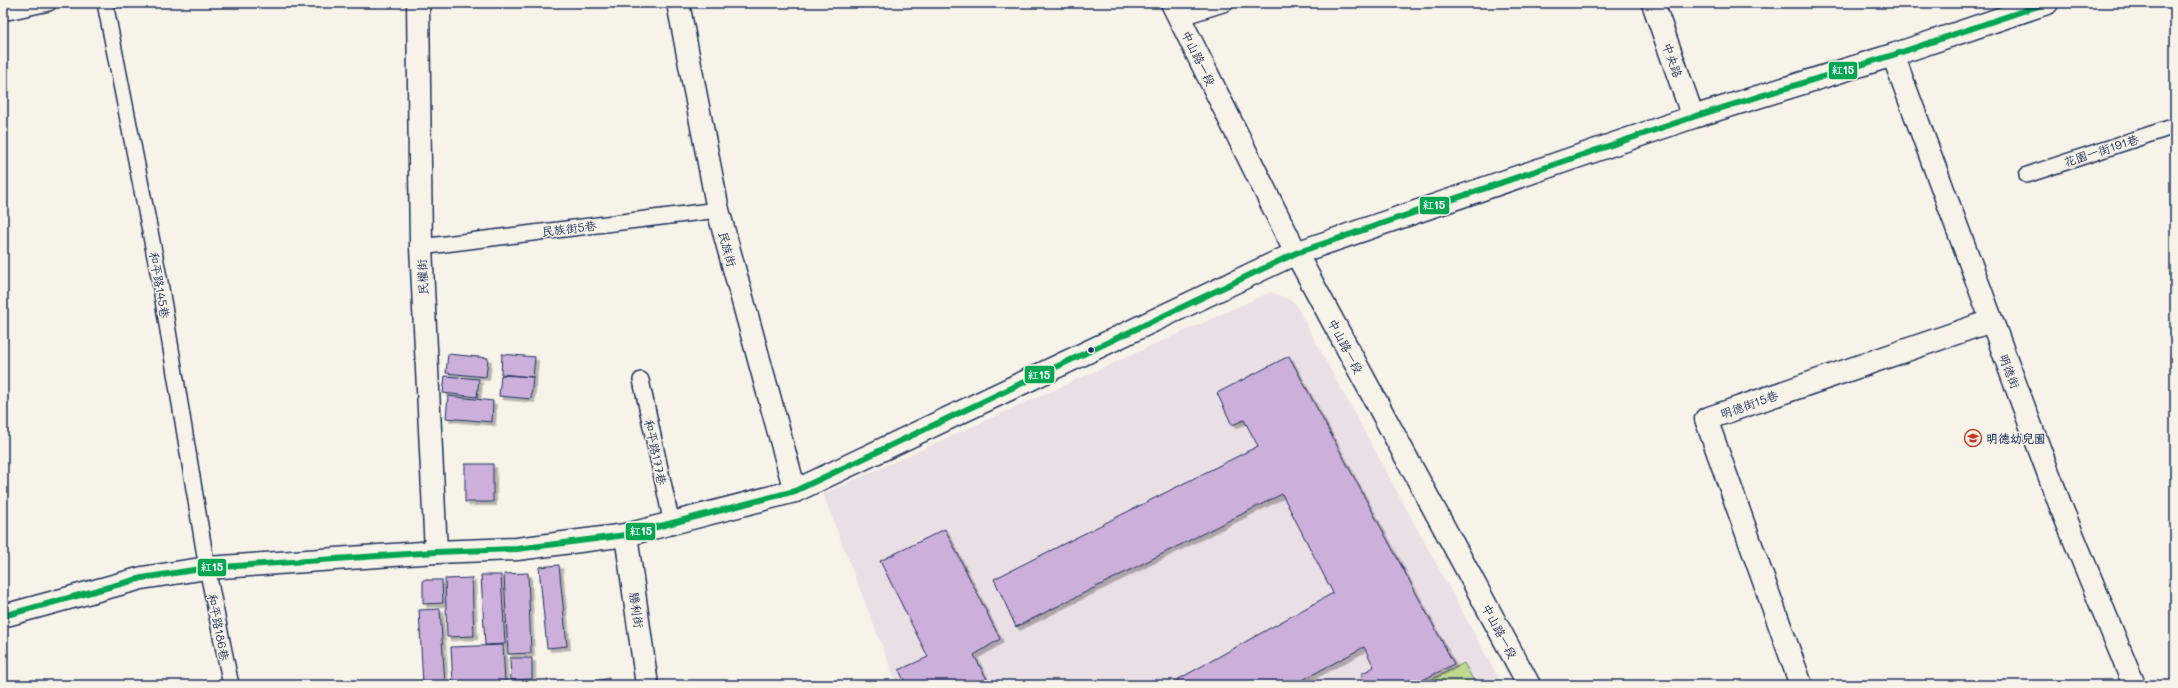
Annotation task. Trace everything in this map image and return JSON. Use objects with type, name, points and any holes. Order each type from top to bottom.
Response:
[{"type":"street","name":"民權街","points":[[418,3],[421,247],[436,552]]},
{"type":"street","name":"民族街","points":[[678,3],[718,210],[795,491]]},
{"type":"street","name":"中央路","points":[[1653,3],[1693,117]]},
{"type":"street","points":[[3,616],[142,578],[207,568],[436,552],[517,549],[626,535],[795,491],[1296,253],[1693,117],[1893,55],[2047,3]]},
{"type":"street","name":"中山路一段","points":[[1175,10],[1296,253],[1530,685]]},
{"type":"street","name":"明德街","points":[[1893,55],[2061,507],[2134,685]]},
{"type":"street","name":"明德街15巷","points":[[1801,685],[1706,419],[1991,321]]},
{"type":"street","name":"勝利街","points":[[626,535],[647,685]]},
{"type":"lane","points":[[3,13],[50,3]]},
{"type":"lane","name":"和平路145巷","points":[[105,3],[160,282],[207,568]]},
{"type":"lane","points":[[1175,10],[1226,3]]},
{"type":"lane","name":"花園一街191巷","points":[[2027,175],[2175,126]]},
{"type":"lane","name":"民族街5巷","points":[[421,247],[718,210]]},
{"type":"lane","name":"和平路177巷","points":[[641,380],[672,524]]},
{"type":"lane","name":"和平路186巷","points":[[207,568],[231,685]]},
{"type":"shaded area","points":[[1271,292],[1294,302],[1502,685],[897,685],[823,494]]},
{"type":"green space","points":[[1464,663],[1476,685],[1421,685]]},
{"type":"building","points":[[448,354],[488,358],[486,377],[446,373]]},
{"type":"building","points":[[502,354],[535,357],[533,377],[501,374]]},
{"type":"building","points":[[1289,356],[1454,664],[1413,685],[1366,685],[1361,674],[1374,667],[1364,647],[1293,685],[1168,685],[1333,593],[1282,494],[1016,627],[994,579],[1258,446],[1244,420],[1232,425],[1217,393]]},
{"type":"building","points":[[501,375],[533,377],[531,399],[499,396]]},
{"type":"building","points":[[445,376],[479,379],[477,397],[443,393]]},
{"type":"building","points":[[448,396],[493,401],[492,422],[446,418]]},
{"type":"building","points":[[465,464],[493,464],[493,502],[465,502]]},
{"type":"building","points":[[945,529],[1000,639],[974,655],[990,685],[906,685],[899,670],[928,657],[880,561]]},
{"type":"building","points":[[559,565],[567,646],[547,648],[539,567]]},
{"type":"building","points":[[528,573],[531,653],[508,654],[504,574]]},
{"type":"building","points":[[481,575],[501,575],[505,644],[485,645]]},
{"type":"building","points":[[472,578],[474,636],[447,637],[445,579]]},
{"type":"building","points":[[423,580],[442,580],[443,603],[423,604]]},
{"type":"building","points":[[440,609],[445,685],[423,685],[419,610]]},
{"type":"building","points":[[503,645],[505,685],[453,685],[451,647]]},
{"type":"building","points":[[510,658],[532,658],[532,679],[511,680]]},
{"type":"building","points":[[609,678],[610,685],[578,685]]},
{"type":"building","points":[[563,680],[564,685],[542,685],[542,684]]},
{"type":"transit line","name":"紅15","points":[[3,616],[142,578],[207,568],[436,552],[517,549],[626,535],[795,491],[1296,253],[1693,117],[1893,55],[2047,3]]},
{"type":"place","name":"明德幼兒園","points":[[1973,438]]}]
